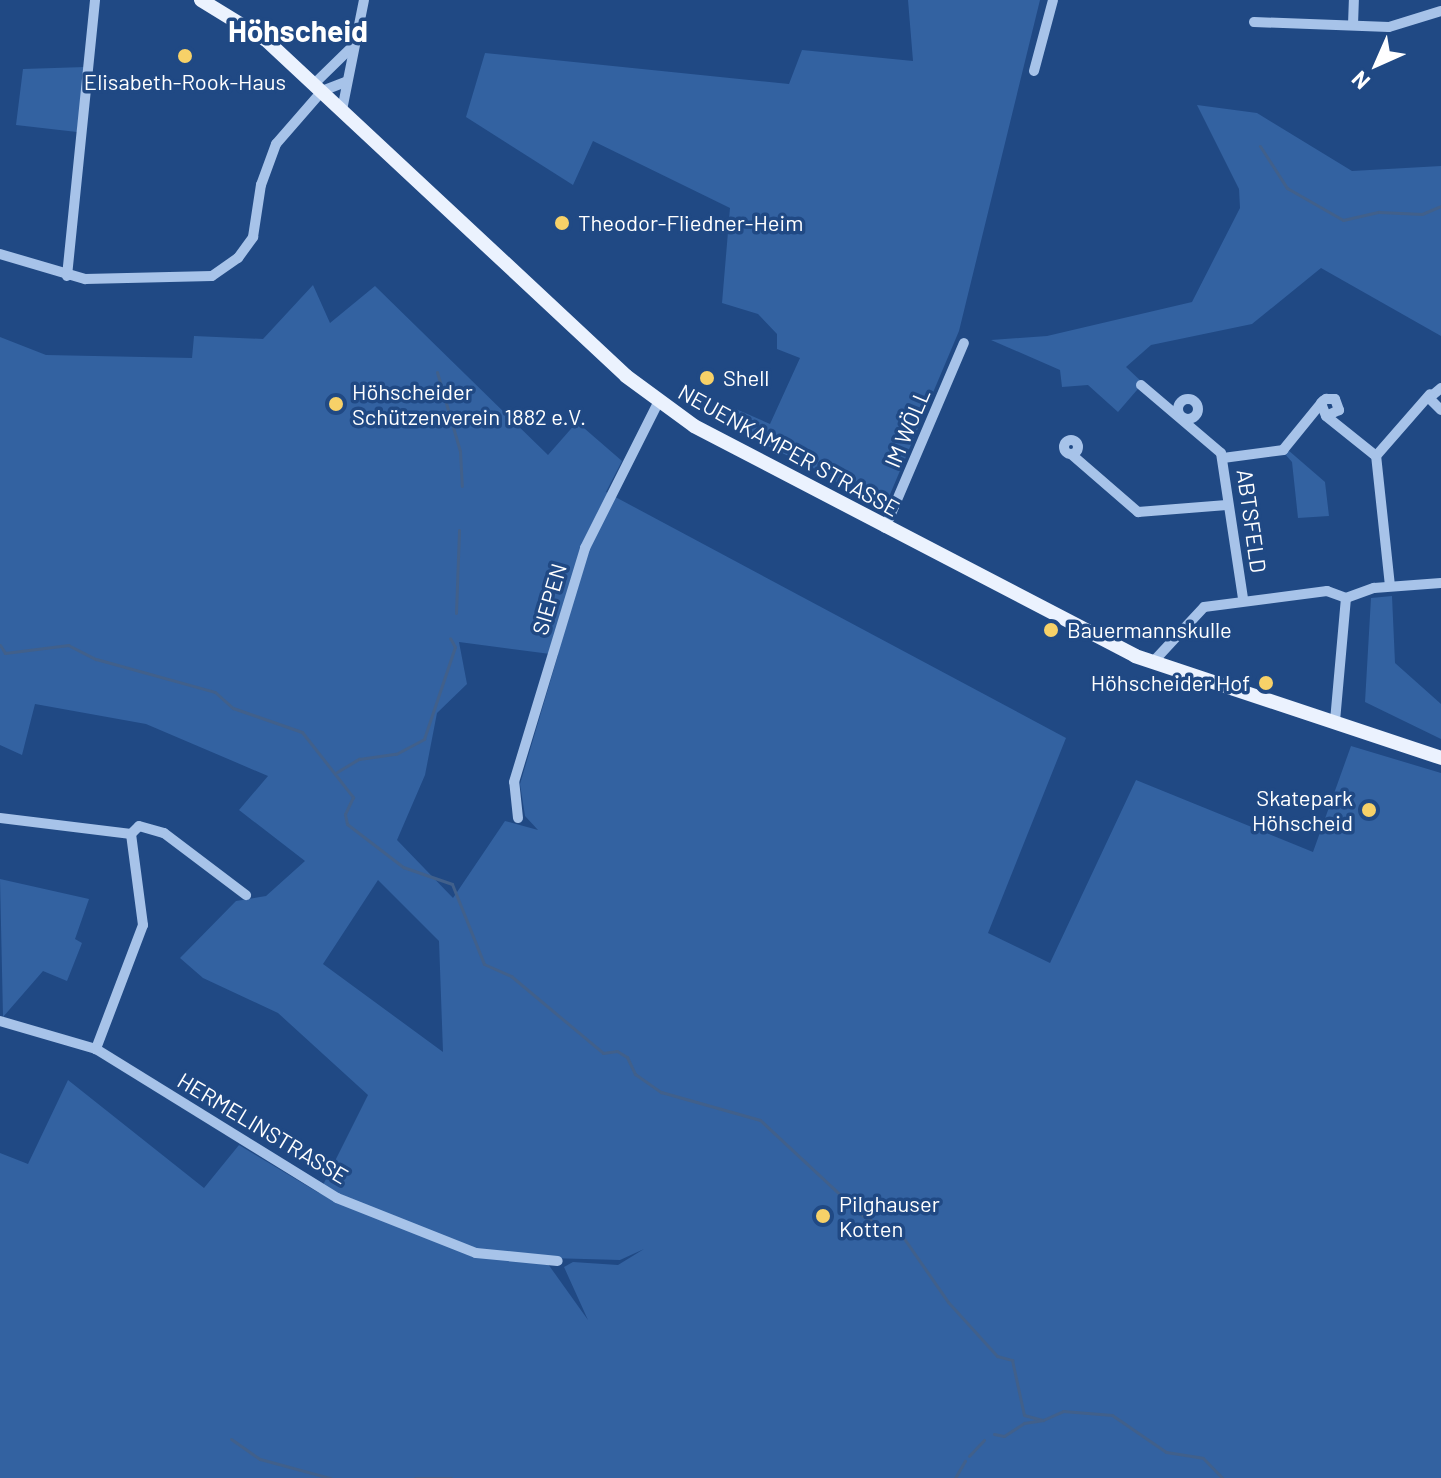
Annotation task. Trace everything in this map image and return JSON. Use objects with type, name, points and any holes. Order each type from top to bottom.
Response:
[{"type":"main road","name":"NEUENKAMPER STRASSE","points":[[201,0],[222,10],[318,87],[658,403],[885,528],[1152,663],[1441,758]]},
{"type":"street","points":[[67,276],[95,0]]},
{"type":"street","points":[[342,110],[345,82],[364,0]]},
{"type":"street","points":[[1034,71],[1053,0]]},
{"type":"street","points":[[1353,25],[1354,0]]},
{"type":"street","points":[[1254,22],[1399,26],[1441,11]]},
{"type":"street","points":[[0,254],[67,276],[180,280],[212,276],[230,265],[253,237],[261,185],[276,144],[353,46]]},
{"type":"street","points":[[318,87],[345,82]]},
{"type":"street","name":"IM WÖLL","points":[[885,528],[964,343]]},
{"type":"street","name":"ABTSFELD","points":[[1141,385],[1213,442],[1223,458],[1227,505],[1243,599]]},
{"type":"street","points":[[1376,456],[1430,394],[1441,388]]},
{"type":"street","points":[[1430,394],[1431,405],[1441,410]]},
{"type":"street","points":[[1223,458],[1283,450],[1321,403],[1332,398],[1339,404],[1335,415],[1326,416]]},
{"type":"street","name":"SIEPEN","points":[[518,818],[514,782],[585,548],[658,403]]},
{"type":"street","points":[[1321,403],[1326,416],[1376,456],[1390,586]]},
{"type":"street","points":[[1071,454],[1138,512],[1227,505]]},
{"type":"street","points":[[1152,663],[1196,611],[1243,599],[1327,591],[1346,598],[1390,586],[1441,583]]},
{"type":"street","points":[[1335,721],[1346,598]]},
{"type":"street","points":[[0,818],[131,834]]},
{"type":"street","points":[[131,834],[139,826],[164,833],[246,895]]},
{"type":"street","points":[[96,1049],[143,925],[131,834]]},
{"type":"street","name":"HERMELINSTRASSE","points":[[0,1021],[96,1049],[337,1198],[476,1253],[558,1261]]},
{"type":"shaded area","points":[[908,0],[1040,0],[959,331],[883,511],[815,469],[722,424],[729,406],[770,424],[800,358],[777,349],[777,334],[758,314],[722,303],[730,208],[593,141],[573,185],[466,117],[485,53],[789,84],[802,50],[913,61]]},
{"type":"shaded area","points":[[85,67],[77,132],[16,125],[23,69]]},
{"type":"shaded area","points":[[1197,105],[1257,113],[1352,171],[1441,166],[1441,336],[1321,268],[1252,324],[1151,345],[1126,367],[1143,383],[1118,412],[1088,385],[1062,387],[1060,370],[991,340],[1047,336],[1192,302],[1240,208],[1239,189]]},
{"type":"shaded area","points":[[313,285],[330,323],[375,286],[548,455],[577,422],[622,461],[606,492],[1066,738],[988,933],[1050,963],[1136,780],[1313,852],[1351,746],[1441,773],[1441,1478],[0,1478],[0,1153],[28,1164],[68,1080],[204,1188],[239,1145],[319,1193],[368,1095],[278,1013],[203,978],[180,958],[236,901],[266,896],[305,861],[239,810],[268,776],[146,724],[35,704],[22,755],[0,745],[0,337],[46,355],[192,358],[194,336],[263,339]],"holes":[[[459,642],[558,655],[520,784],[525,816],[538,830],[505,821],[453,898],[397,840],[425,775],[437,713],[467,684]],[[378,880],[439,941],[443,1052],[323,964]],[[644,1249],[618,1265],[573,1262],[564,1267],[588,1320],[548,1264],[549,1258],[620,1260]]]},
{"type":"shaded area","points":[[1288,450],[1325,482],[1329,516],[1298,518],[1292,462],[1284,453]]},
{"type":"shaded area","points":[[1392,596],[1395,663],[1441,704],[1441,739],[1365,702],[1371,598]]},
{"type":"shaded area","points":[[0,879],[89,899],[75,939],[82,943],[67,981],[43,971],[3,1017]]},
{"type":"waterway","points":[[1260,146],[1287,188],[1343,220],[1379,212],[1422,214],[1441,206]]},
{"type":"waterway","points":[[437,372],[460,451],[462,486]]},
{"type":"waterway","points":[[456,613],[459,530]]},
{"type":"waterway","points":[[337,772],[359,759],[396,754],[424,739],[455,647],[450,638]]},
{"type":"waterway","points":[[0,645],[5,653],[68,645],[96,659],[215,692],[233,708],[302,732],[353,797],[345,814],[347,824],[403,867],[452,884],[484,964],[511,976],[603,1053],[617,1051],[627,1057],[635,1074],[661,1092],[760,1120],[863,1216],[903,1237],[948,1302],[997,1356],[1012,1360],[1024,1415],[1043,1420],[1063,1411],[1112,1415],[1166,1452],[1203,1458],[1222,1478]]},
{"type":"waterway","points":[[994,1434],[1004,1436],[1024,1423],[1042,1420]]},
{"type":"waterway","points":[[231,1439],[260,1459],[330,1478]]},
{"type":"waterway","points":[[969,1456],[984,1440]]},
{"type":"waterway","points":[[955,1478],[965,1461]]},
{"type":"waterway","points":[[415,1478],[451,1478]]},
{"type":"place","name":"Elisabeth-Rook-Haus","points":[[185,56]]},
{"type":"place","name":"Theodor-Fliedner-Heim","points":[[562,223]]},
{"type":"place","name":"Shell","points":[[707,378]]},
{"type":"place","name":"Höhscheider Schützenverein 1882 e.V.","points":[[336,404]]},
{"type":"place","name":"Bauermannskulle","points":[[1051,630]]},
{"type":"place","name":"Höhscheider Hof","points":[[1266,683]]},
{"type":"place","name":"Skatepark Höhscheid","points":[[1369,810]]},
{"type":"place","name":"Pilghauser Kotten","points":[[823,1216]]},
{"type":"district","name":"Höhscheid","points":[[298,30]]}]
